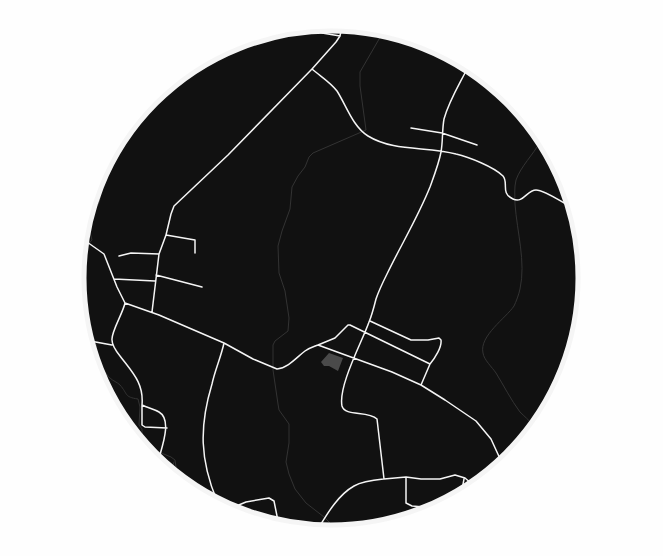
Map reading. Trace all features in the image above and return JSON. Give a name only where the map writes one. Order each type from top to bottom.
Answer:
[{"type":"street","points":[[152,312],[159,254],[174,206],[228,155],[312,69],[336,42],[341,32]]},
{"type":"street","points":[[322,33],[340,36]]},
{"type":"street","points":[[312,69],[336,90],[362,131],[377,140],[402,147],[458,154],[495,170],[505,179],[505,191],[514,200],[521,200],[532,191],[541,190],[567,204]]},
{"type":"street","points":[[384,479],[377,419],[373,415],[367,413],[351,413],[345,410],[342,406],[342,396],[354,358],[370,321],[377,297],[387,274],[414,224],[430,186],[441,151],[442,133],[447,111],[465,71]]},
{"type":"street","points":[[411,128],[442,133],[477,145]]},
{"type":"street","points":[[166,235],[195,240],[195,252]]},
{"type":"street","points":[[87,242],[104,254],[125,303],[112,336],[112,345],[141,387],[143,397],[142,424],[145,427],[167,428]]},
{"type":"street","points":[[119,256],[131,253],[159,254]]},
{"type":"street","points":[[156,275],[202,287]]},
{"type":"street","points":[[114,280],[155,281]]},
{"type":"street","points":[[125,303],[152,312],[224,343],[274,368],[280,369],[306,350],[336,337],[348,325],[353,326],[382,342],[430,364]]},
{"type":"street","points":[[370,321],[411,340],[428,340],[439,338],[441,340],[442,344],[434,360],[430,364],[421,386]]},
{"type":"street","points":[[93,341],[112,345]]},
{"type":"street","points":[[215,496],[210,485],[204,458],[203,435],[211,386],[224,343]]},
{"type":"street","points":[[318,345],[392,372],[421,386],[476,421],[491,439],[500,459]]},
{"type":"street","points":[[142,405],[160,412],[164,416],[167,428],[159,455]]},
{"type":"street","points":[[321,524],[326,515],[345,493],[353,487],[369,481],[406,476],[421,479],[440,479],[455,475],[464,478],[470,482]]},
{"type":"street","points":[[406,476],[406,503],[412,506],[424,507]]},
{"type":"street","points":[[462,487],[464,478]]},
{"type":"street","points":[[237,506],[246,502],[269,498],[274,501],[278,519]]},
{"type":"building","points":[[329,353],[343,358],[338,371],[329,366],[324,366],[321,362]]},
{"type":"waterway","points":[[332,525],[306,503],[295,489],[286,462],[289,443],[289,424],[279,410],[273,370],[273,345],[275,341],[288,331],[289,318],[285,291],[279,273],[278,246],[290,209],[292,187],[305,167],[309,157],[313,153],[366,130],[360,86],[360,72],[381,36]]},
{"type":"waterway","points":[[531,423],[520,412],[496,373],[486,361],[483,353],[483,347],[489,334],[514,306],[520,291],[522,279],[522,258],[516,215],[515,183],[521,170],[539,144]]},
{"type":"waterway","points":[[94,210],[99,203],[100,193]]},
{"type":"waterway","points":[[87,245],[92,240],[89,229]]},
{"type":"waterway","points":[[94,344],[96,344],[97,354]]},
{"type":"waterway","points":[[97,354],[108,376],[120,385],[128,396],[138,399],[140,407],[139,425],[142,429],[142,436]]},
{"type":"waterway","points":[[155,450],[175,460],[176,470]]},
{"type":"waterway","points":[[172,467],[174,462]]}]
